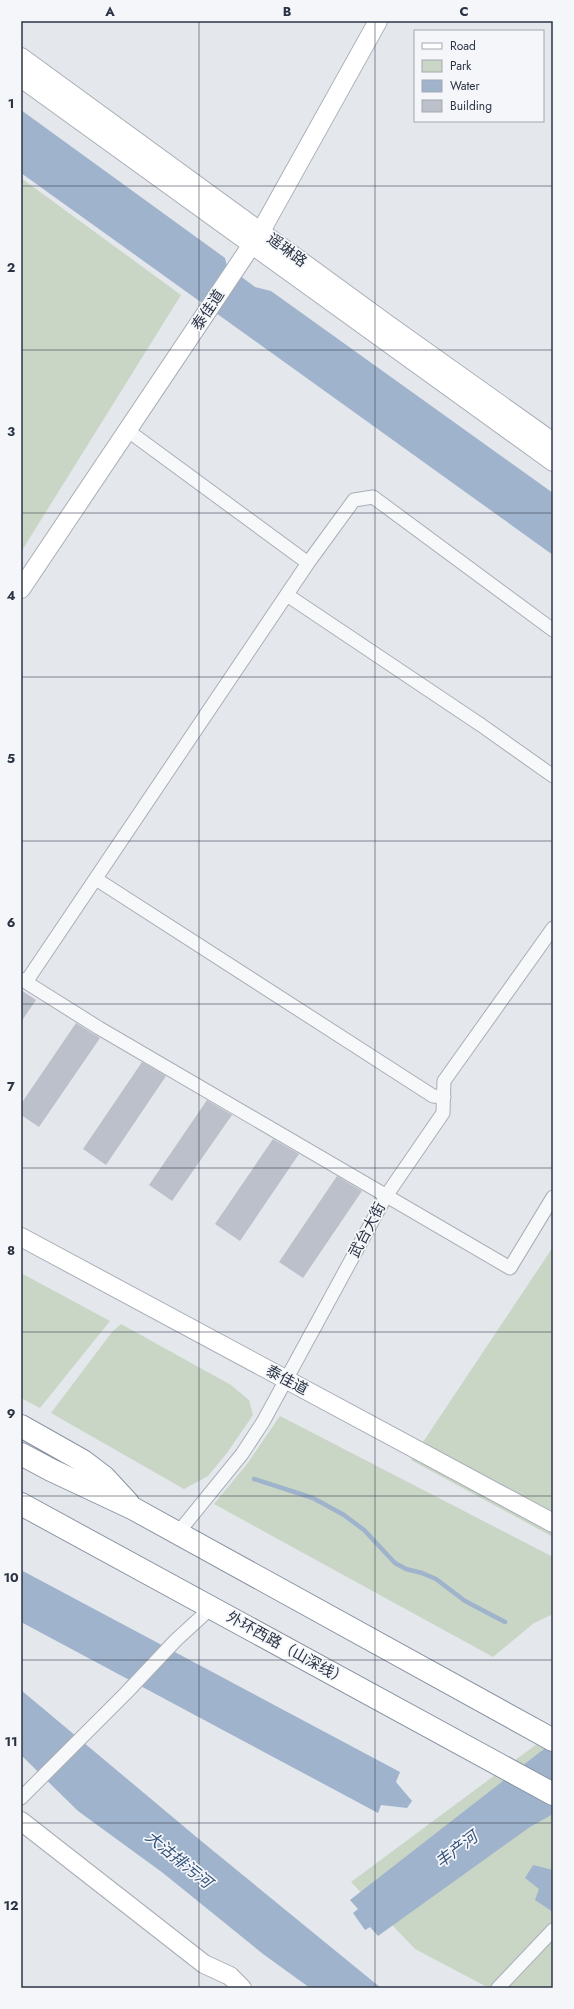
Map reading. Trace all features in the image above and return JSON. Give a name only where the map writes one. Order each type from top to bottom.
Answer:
[{"type":"highway","points":[[21,1426],[83,1461],[104,1476],[134,1509]]},
{"type":"highway","points":[[21,1454],[58,1474],[134,1509],[544,1735]]},
{"type":"highway","name":"外环西路（山深线）","points":[[21,1504],[553,1794]]},
{"type":"street","name":"泰佳道","points":[[21,589],[253,244],[378,21]]},
{"type":"street","name":"遥琳路","points":[[21,57],[253,244],[384,322],[553,442]]},
{"type":"street","name":"遥琳路","points":[[21,78],[553,462]]},
{"type":"street","points":[[127,430],[308,563]]},
{"type":"street","points":[[553,630],[373,497],[354,500],[308,563],[96,878],[24,981],[99,1028],[510,1268],[553,1197]]},
{"type":"street","points":[[287,594],[475,720],[553,776]]},
{"type":"street","points":[[96,878],[420,1088],[433,1096],[444,1097]]},
{"type":"street","name":"武台大街","points":[[177,1534],[242,1454],[263,1422],[386,1196],[443,1112],[444,1081],[553,928]]},
{"type":"street","name":"泰佳道","points":[[21,1237],[553,1524]]},
{"type":"street","points":[[21,1798],[126,1693],[176,1640],[212,1607]]},
{"type":"street","points":[[21,1821],[204,1964],[230,1976],[242,1988]]},
{"type":"street","points":[[498,1988],[553,1930]]},
{"type":"green space","points":[[21,178],[181,295],[21,552]]},
{"type":"green space","points":[[553,1247],[553,1537],[411,1460]]},
{"type":"green space","points":[[21,1273],[110,1321],[40,1408],[21,1398]]},
{"type":"green space","points":[[121,1324],[231,1385],[249,1400],[253,1415],[227,1453],[208,1476],[184,1489],[51,1413],[112,1332]]},
{"type":"green space","points":[[280,1416],[553,1557],[553,1614],[534,1623],[493,1657],[214,1504],[247,1464]]},
{"type":"green space","points":[[553,1732],[553,1988],[489,1988],[415,1949],[351,1882]]},
{"type":"water","points":[[21,110],[225,258],[227,266],[255,287],[271,291],[553,493],[553,555],[21,173]]},
{"type":"water","points":[[21,1570],[400,1772],[396,1782],[412,1801],[407,1808],[381,1805],[378,1813],[21,1622]]},
{"type":"water","name":"大沽排污河","points":[[21,1690],[200,1840],[381,1988],[310,1988],[263,1954],[163,1873],[78,1811],[21,1755]]},
{"type":"water","name":"丰产河","points":[[553,1742],[553,1814],[530,1827],[378,1936],[370,1927],[365,1930],[353,1913],[358,1909],[350,1900]]},
{"type":"water","points":[[533,1865],[553,1870],[553,1912],[535,1900],[539,1889],[525,1878]]},
{"type":"building","points":[[21,990],[36,1000],[21,1022]]},
{"type":"building","points":[[76,1023],[100,1038],[39,1127],[21,1115],[21,1104]]},
{"type":"building","points":[[142,1062],[166,1076],[106,1165],[83,1149]]},
{"type":"building","points":[[207,1100],[232,1115],[172,1201],[149,1185]]},
{"type":"building","points":[[273,1139],[299,1154],[240,1241],[215,1224]]},
{"type":"building","points":[[337,1176],[362,1191],[303,1278],[279,1262]]},
{"type":"waterway","points":[[254,1479],[313,1498],[344,1515],[364,1530],[395,1563],[406,1569],[422,1573],[436,1579],[465,1601],[505,1622]]}]
